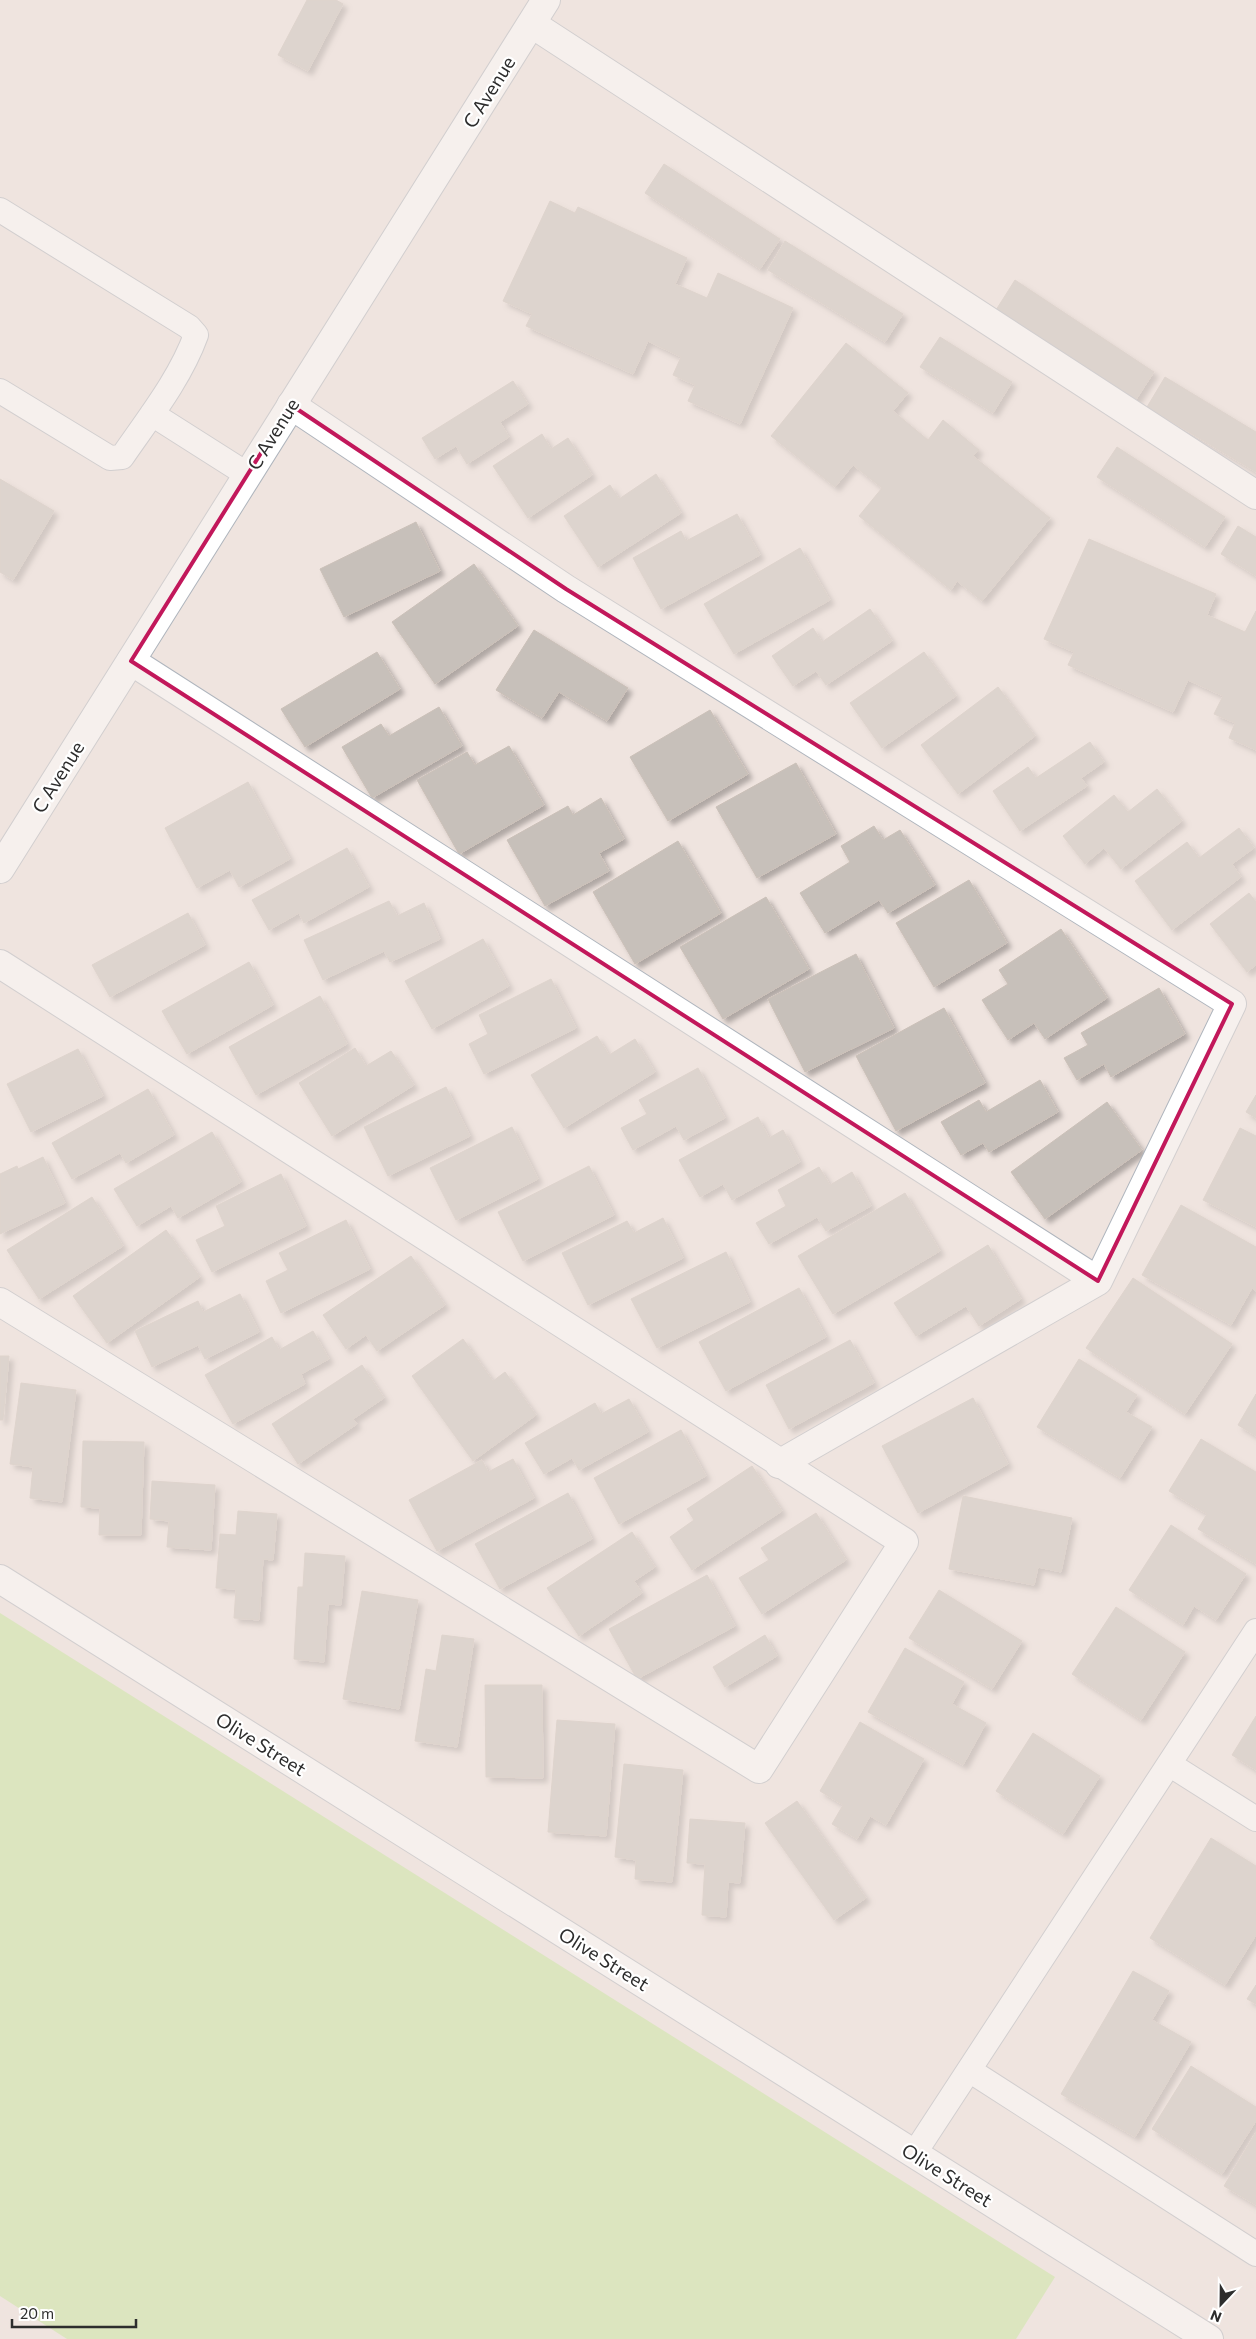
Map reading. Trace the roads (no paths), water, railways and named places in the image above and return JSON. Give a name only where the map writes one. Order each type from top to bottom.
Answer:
[{"type":"street","name":"C Avenue","points":[[0,869],[546,0]]},
{"type":"street","points":[[532,24],[1256,495]]},
{"type":"street","points":[[292,405],[566,589],[1232,1004],[1098,1281],[779,1464]]},
{"type":"street","points":[[131,660],[1098,1281]]},
{"type":"street","points":[[0,964],[779,1464],[904,1542],[760,1769],[0,1302]]},
{"type":"street","name":"Olive Street","points":[[0,1579],[1209,2339]]},
{"type":"lane","points":[[0,210],[189,326],[196,335],[190,349],[152,414],[122,457],[110,458],[0,391]]},
{"type":"lane","points":[[152,414],[248,475]]},
{"type":"lane","points":[[914,2154],[1256,1631]]},
{"type":"lane","points":[[1169,1764],[1256,1819]]},
{"type":"lane","points":[[968,2070],[1256,2254]]}]
